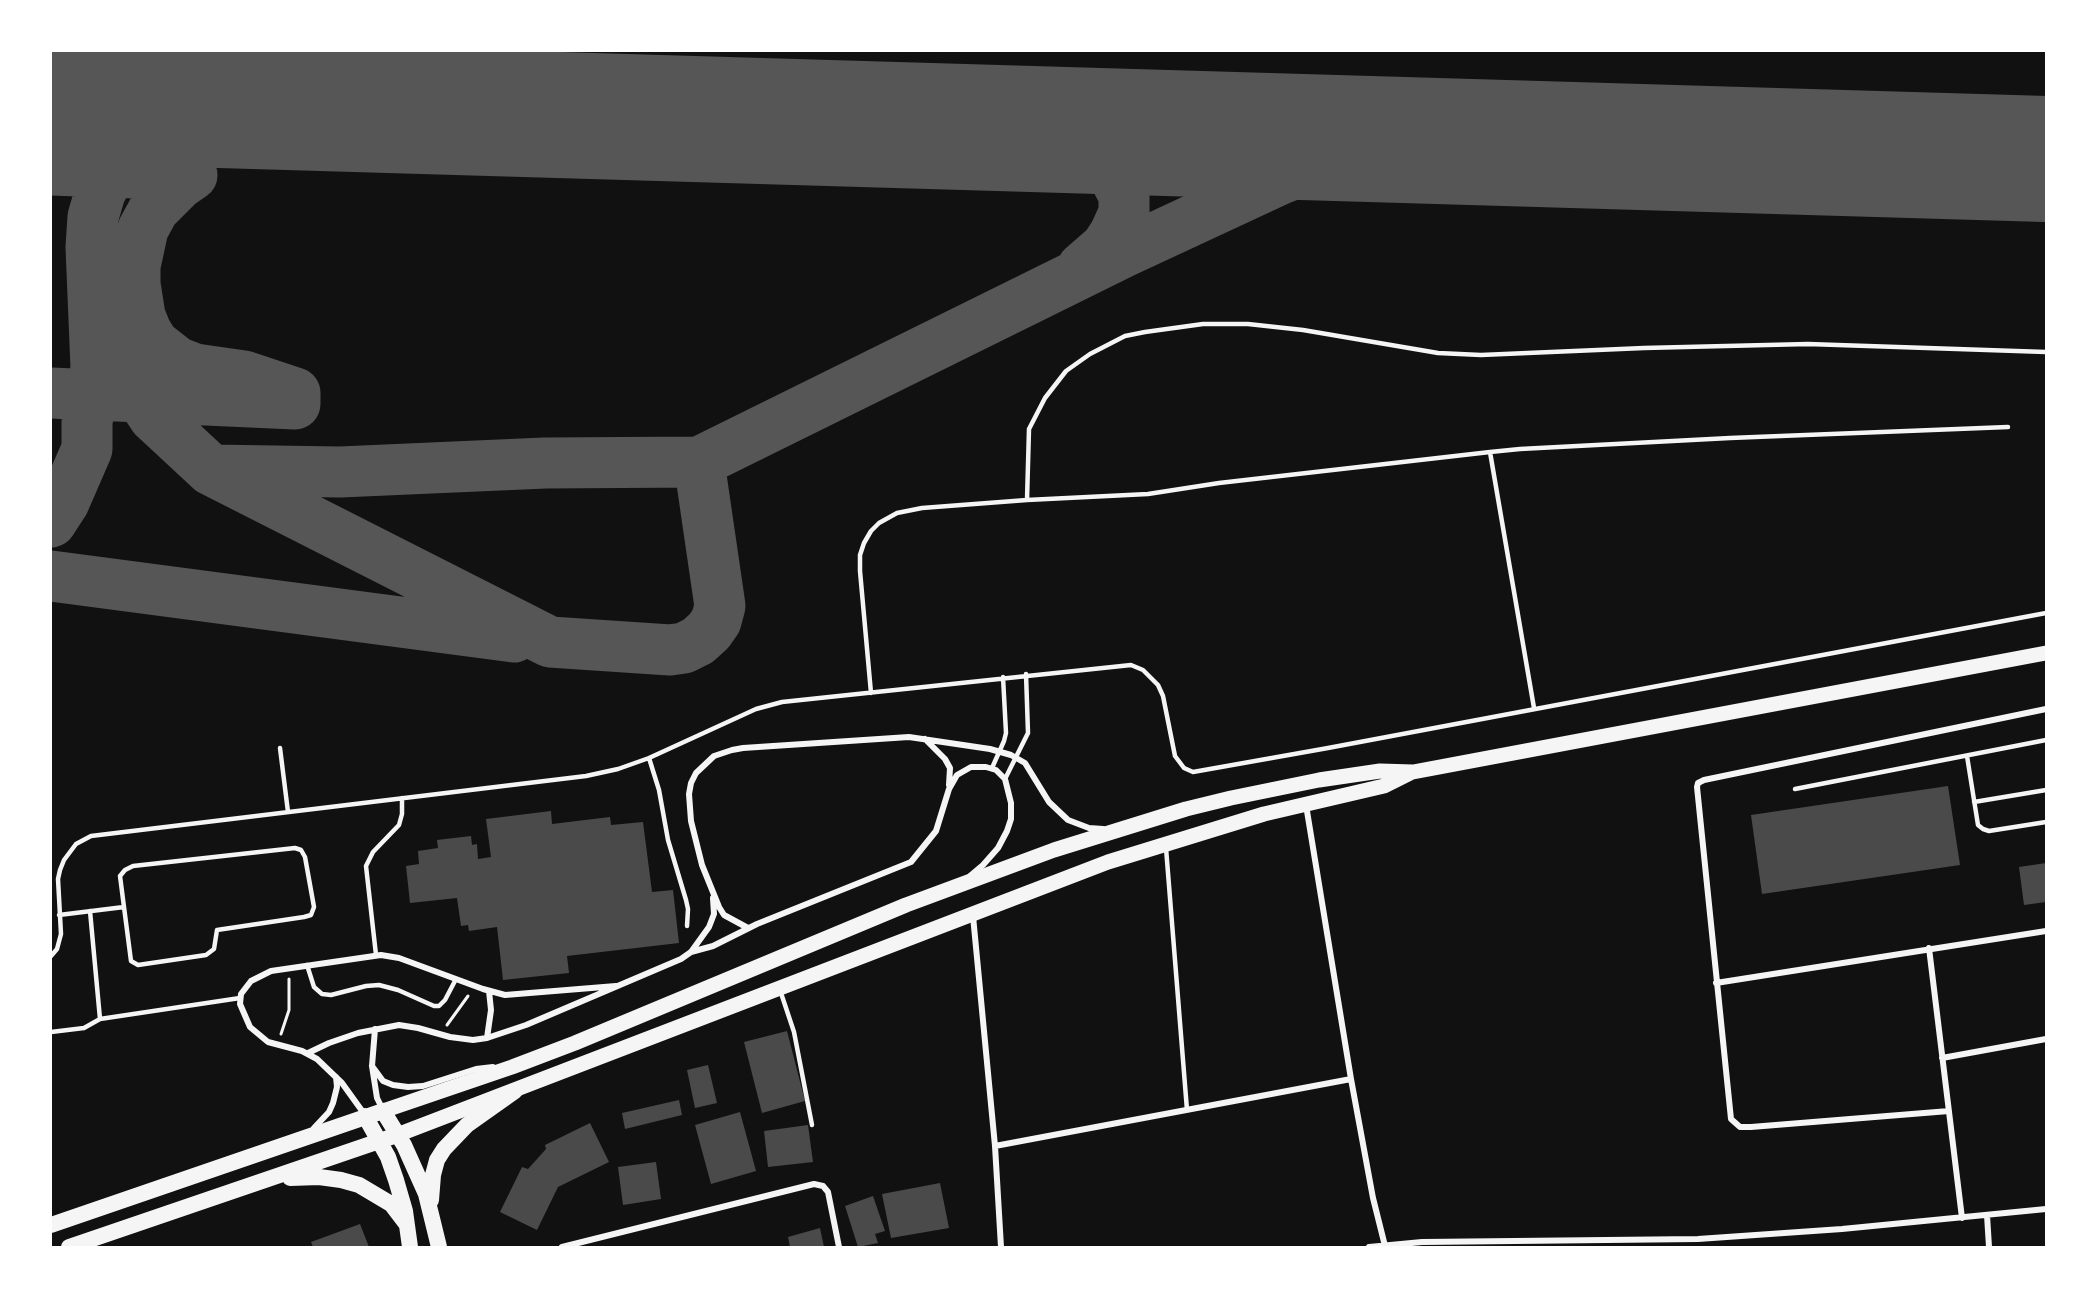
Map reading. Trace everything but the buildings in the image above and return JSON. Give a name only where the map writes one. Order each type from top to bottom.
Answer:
[{"type":"highway","points":[[431,1210],[432,1175],[444,1149],[467,1125],[515,1091]]},
{"type":"highway","points":[[51,1225],[384,1111],[412,1161],[431,1210],[439,1247]]},
{"type":"highway","points":[[365,1116],[380,1141],[396,1180],[410,1247]]},
{"type":"highway","points":[[69,1247],[398,1135]]},
{"type":"highway","points":[[274,1178],[319,1177],[358,1185],[391,1203],[407,1226]]},
{"type":"main road","points":[[384,1111],[512,1067],[943,892],[1054,850],[1129,826],[1231,798],[1319,780],[1380,771],[1413,772],[2046,652]]},
{"type":"main road","points":[[398,1135],[1089,868],[1165,843],[1306,804],[1384,786],[1413,772]]},
{"type":"street","points":[[1948,1111],[1751,1127],[1740,1127],[1734,1123],[1728,1109],[1697,795],[1698,783],[2046,709]]},
{"type":"street","points":[[748,928],[724,915],[713,895],[694,836],[689,795],[696,773],[714,756],[743,748],[909,737],[1000,752],[1028,766],[1049,802],[1068,820],[1089,828],[1129,826]]},
{"type":"street","points":[[923,738],[945,759],[950,768],[949,789]]},
{"type":"street","points":[[691,952],[713,946],[757,924],[911,862],[936,831],[949,789],[957,775],[976,766],[993,768],[1005,779],[1009,791],[1011,811],[1009,826],[1003,839],[976,872],[943,892]]},
{"type":"street","points":[[1306,804],[1351,1079],[1373,1198],[1385,1246]]},
{"type":"street","points":[[308,1053],[329,1043],[375,1029],[399,1025],[462,1039],[487,1038],[563,1011],[616,986],[676,962],[691,952],[712,921],[713,895]]},
{"type":"street","points":[[973,912],[995,1146],[1001,1247]]},
{"type":"street","points":[[1716,983],[2046,931]]},
{"type":"street","points":[[1929,948],[1962,1218]]},
{"type":"street","points":[[365,1116],[336,1076],[317,1059],[308,1053],[262,1038],[250,1027],[241,1010],[240,998],[244,989],[256,977],[271,971],[376,955],[399,958],[489,991],[514,995],[616,986]]},
{"type":"street","points":[[487,1038],[491,1010],[489,991]]},
{"type":"street","points":[[375,1029],[372,1066],[376,1098],[384,1111]]},
{"type":"street","points":[[1942,1058],[2046,1039]]},
{"type":"street","points":[[372,1066],[383,1081],[408,1087],[423,1086],[476,1069],[512,1067]]},
{"type":"street","points":[[300,1139],[315,1128],[329,1112],[336,1096],[336,1076]]},
{"type":"street","points":[[995,1146],[1351,1079]]},
{"type":"street","points":[[562,1247],[814,1184],[823,1186],[828,1192],[838,1247]]},
{"type":"street","points":[[1370,1247],[1422,1242],[1698,1239],[2046,1209]]},
{"type":"street","points":[[1987,1215],[1989,1247]]},
{"type":"lane","points":[[1027,500],[1029,429],[1045,398],[1066,371],[1090,354],[1125,336],[1145,332],[1203,324],[1248,324],[1303,330],[1438,353],[1481,355],[1808,344],[2046,352]]},
{"type":"lane","points":[[871,693],[860,555],[871,531],[887,517],[907,510],[1027,500],[1148,494],[1219,483],[1520,449],[1730,438],[2008,428]]},
{"type":"lane","points":[[1490,452],[1534,708]]},
{"type":"lane","points":[[51,956],[60,941],[60,870],[69,852],[82,840],[101,834],[586,776],[618,769],[650,758],[756,709],[774,704],[1026,674],[1120,665],[1137,666],[1158,685],[1175,756],[1184,768],[1193,772],[2046,613]]},
{"type":"lane","points":[[1005,779],[1028,734],[1026,674]]},
{"type":"lane","points":[[993,768],[1006,733],[1003,677]]},
{"type":"lane","points":[[1795,789],[2046,740]]},
{"type":"lane","points":[[280,748],[288,812]]},
{"type":"lane","points":[[1966,756],[1978,825],[1989,831],[2046,822]]},
{"type":"lane","points":[[650,758],[659,790],[666,832],[686,900],[687,926]]},
{"type":"lane","points":[[1974,802],[2046,790]]},
{"type":"lane","points":[[376,955],[366,866],[373,852],[399,825],[402,798]]},
{"type":"lane","points":[[1165,843],[1187,1110]]},
{"type":"lane","points":[[295,848],[301,850],[305,856],[314,907],[311,915],[304,917],[217,930],[214,949],[206,955],[138,965],[131,961],[124,907],[120,876],[133,866],[295,848]]},
{"type":"lane","points":[[59,915],[124,907]]},
{"type":"lane","points":[[90,911],[100,1019]]},
{"type":"lane","points":[[307,965],[314,987],[322,994],[331,995],[379,985],[398,990],[432,1006],[439,1006],[444,1002],[456,979]]},
{"type":"lane","points":[[779,988],[794,1032],[812,1125]]},
{"type":"lane","points":[[51,1032],[84,1028],[100,1019],[240,998]]},
{"type":"path","points":[[278,1045],[290,1000],[288,968]]},
{"type":"path","points":[[442,1035],[472,985]]},
{"type":"taxiway","points":[[51,522],[64,502],[87,449],[87,422],[96,368],[91,247],[93,217],[100,193],[113,168],[125,152],[141,136],[159,125],[198,112],[226,107],[259,106]]},
{"type":"taxiway","points":[[1046,129],[1066,131],[1097,151],[1106,161],[1124,195],[1124,213],[1115,233],[1106,247],[1082,268]]},
{"type":"taxiway","points":[[211,470],[340,472],[545,463],[699,462],[1124,252],[1281,179],[1318,165],[1384,148],[1533,144]]},
{"type":"taxiway","points":[[51,170],[192,175],[179,184],[154,209],[143,229],[135,266],[135,284],[140,316],[146,331],[154,344],[177,362],[195,369],[244,376],[295,393],[295,404],[51,393]]},
{"type":"taxiway","points":[[94,322],[102,352],[110,365],[154,417],[211,470],[550,642],[670,650],[684,648],[698,641],[709,631],[716,621],[720,606],[699,462]]},
{"type":"taxiway","points":[[51,576],[514,637]]},
{"type":"runway","points":[[51,100],[2046,159]]}]
